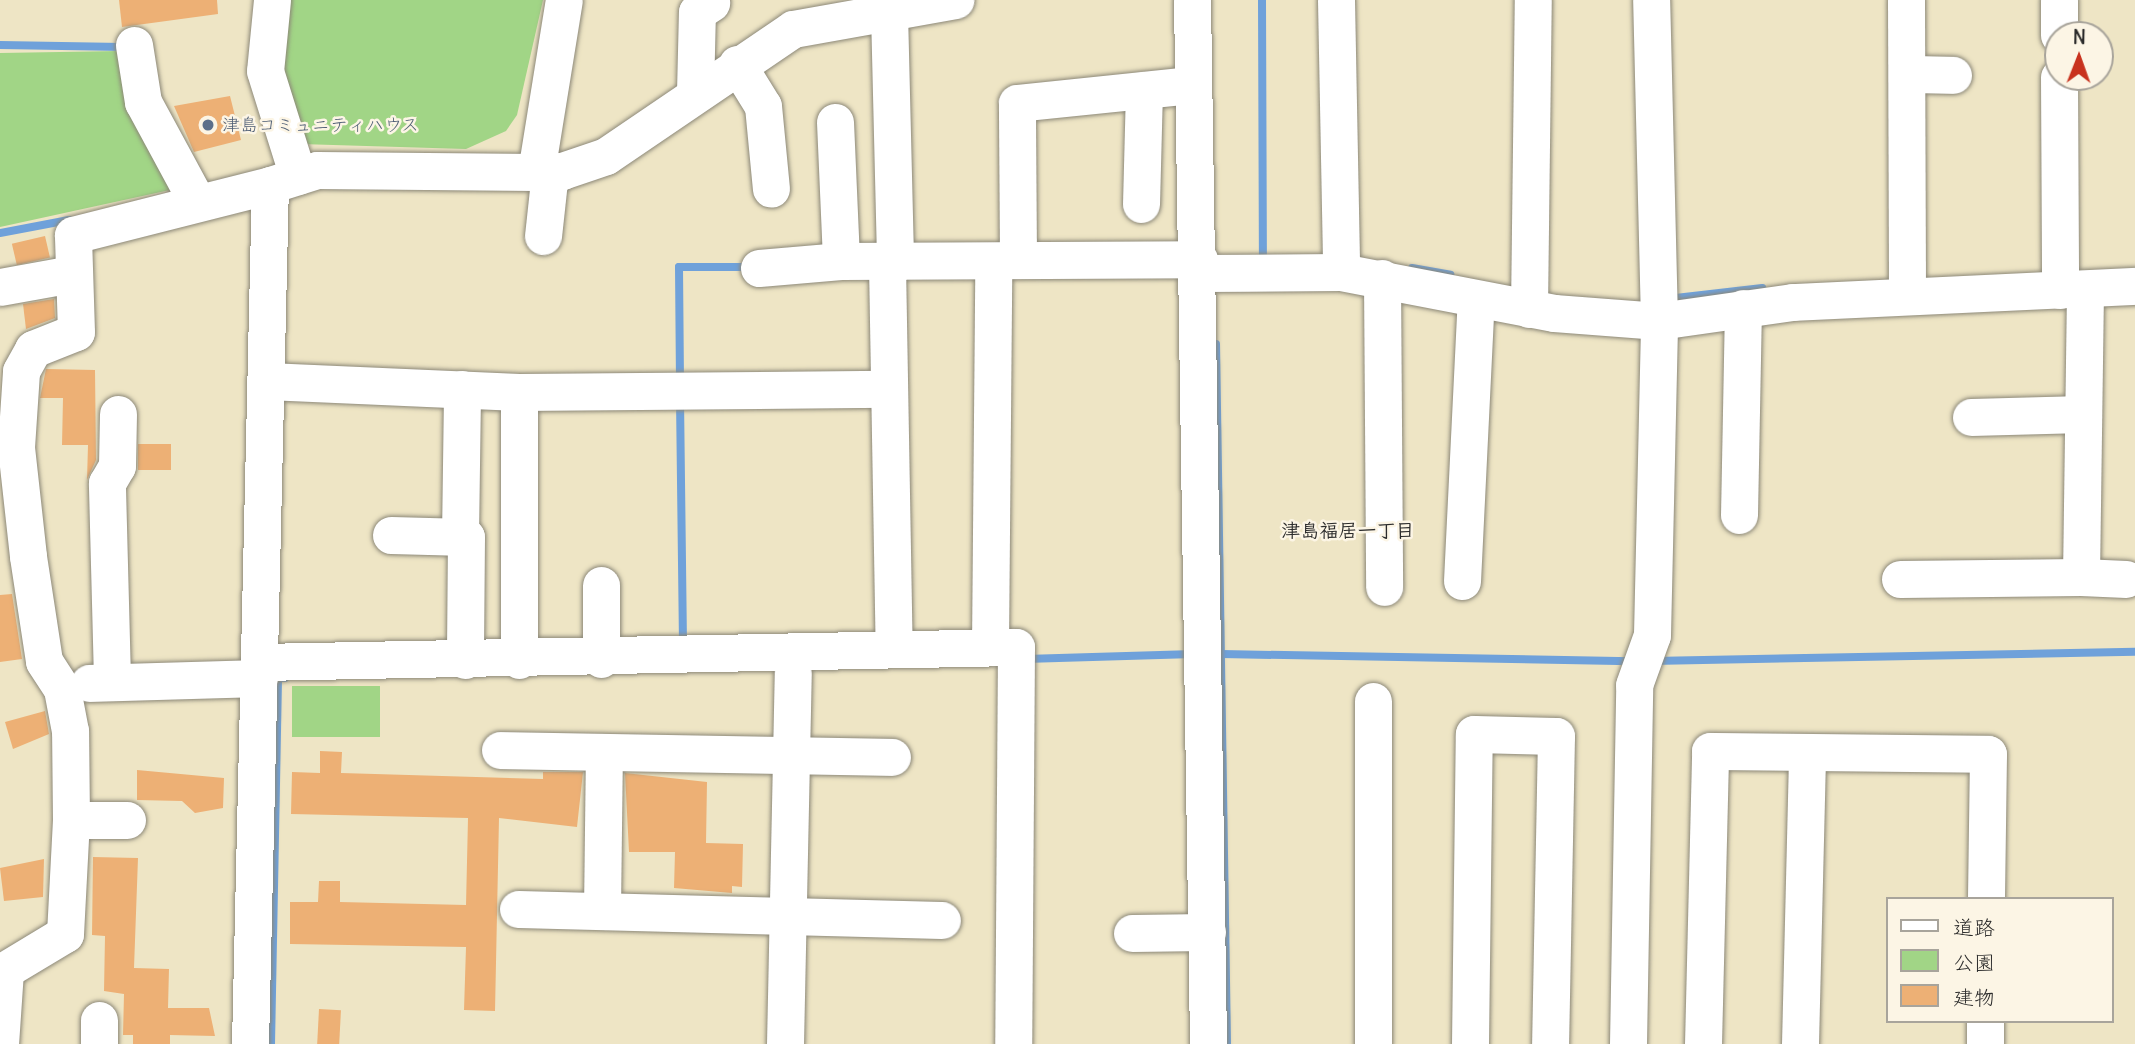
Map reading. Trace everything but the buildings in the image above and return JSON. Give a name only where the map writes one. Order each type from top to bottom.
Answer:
[{"type":"street","points":[[250,1044],[267,381],[284,180],[265,71],[272,0]]},
{"type":"street","points":[[544,236],[543,172],[564,0]]},
{"type":"street","points":[[0,1044],[1,988],[5,970],[65,934],[71,820],[62,689],[44,662],[16,447],[25,361],[33,349],[76,332],[72,274],[73,235],[196,200],[317,170],[543,172],[606,156],[695,92],[793,29],[885,8],[955,0]]},
{"type":"street","points":[[1192,0],[1192,85],[1206,269],[1208,1044]]},
{"type":"street","points":[[1336,0],[1341,263]]},
{"type":"street","points":[[1530,299],[1533,0]]},
{"type":"street","points":[[1628,1044],[1634,685],[1644,659],[1659,306],[1651,0]]},
{"type":"street","points":[[1906,0],[1907,285]]},
{"type":"street","points":[[2059,0],[2059,21]]},
{"type":"street","points":[[695,92],[697,12],[711,3]]},
{"type":"street","points":[[885,8],[888,389],[894,649]]},
{"type":"street","points":[[134,45],[143,102],[196,200]]},
{"type":"street","points":[[737,64],[763,106],[771,189]]},
{"type":"street","points":[[1907,74],[1953,75]]},
{"type":"street","points":[[1013,1044],[1005,264],[1017,103],[1192,85]]},
{"type":"street","points":[[1141,204],[1144,90]]},
{"type":"street","points":[[2059,91],[2066,282],[2083,414],[2081,577]]},
{"type":"street","points":[[835,121],[841,261]]},
{"type":"street","points":[[759,268],[841,261],[889,268],[1005,264],[1206,269],[1341,263],[1382,278],[1476,299],[1743,309],[1907,285],[2066,282],[2135,286]]},
{"type":"street","points":[[0,287],[72,274]]},
{"type":"street","points":[[1382,278],[1384,587]]},
{"type":"street","points":[[1462,581],[1476,299]]},
{"type":"street","points":[[1739,515],[1743,309]]},
{"type":"street","points":[[267,381],[519,392],[888,389]]},
{"type":"street","points":[[460,537],[462,390]]},
{"type":"street","points":[[519,392],[519,660]]},
{"type":"street","points":[[113,678],[107,483],[117,466],[118,414]]},
{"type":"street","points":[[1971,417],[2083,414]]},
{"type":"street","points":[[391,535],[466,537],[465,660]]},
{"type":"street","points":[[1900,579],[2126,579]]},
{"type":"street","points":[[601,585],[601,659]]},
{"type":"street","points":[[62,689],[113,678],[465,660],[601,659],[894,649],[1007,655]]},
{"type":"street","points":[[785,1044],[793,673]]},
{"type":"street","points":[[1373,701],[1373,1044]]},
{"type":"street","points":[[1470,1044],[1474,734],[1556,736],[1550,1044]]},
{"type":"street","points":[[500,750],[892,757]]},
{"type":"street","points":[[1703,1044],[1710,751],[1988,754],[1986,897]]},
{"type":"street","points":[[602,911],[604,752]]},
{"type":"street","points":[[1800,1044],[1807,752]]},
{"type":"street","points":[[71,820],[127,820]]},
{"type":"street","points":[[518,909],[942,920]]},
{"type":"street","points":[[1132,933],[1207,932]]},
{"type":"street","points":[[1985,1023],[1985,1044]]},
{"type":"green space","points":[[288,0],[543,0],[517,115],[506,131],[466,149],[300,144],[283,68]]},
{"type":"green space","points":[[119,51],[170,190],[0,227],[0,53]]},
{"type":"green space","points":[[292,686],[380,686],[380,737],[292,737]]},
{"type":"waterway","points":[[1262,0],[1263,256]]},
{"type":"waterway","points":[[0,45],[123,47]]},
{"type":"waterway","points":[[0,233],[69,220]]},
{"type":"waterway","points":[[680,382],[679,267],[751,267]]},
{"type":"waterway","points":[[1412,268],[1450,275]]},
{"type":"waterway","points":[[1667,299],[1762,288]]},
{"type":"waterway","points":[[1216,344],[1227,1044]]},
{"type":"waterway","points":[[680,399],[683,645]]},
{"type":"waterway","points":[[1652,661],[2135,652]]},
{"type":"waterway","points":[[1025,659],[1194,654]]},
{"type":"waterway","points":[[1221,654],[1632,661]]},
{"type":"waterway","points":[[271,1044],[278,678],[285,678]]},
{"type":"place","name":"津島コミュニティハウス","points":[[208,125]]},
{"type":"district","name":"津島福居一丁目","points":[[1348,531]]}]
